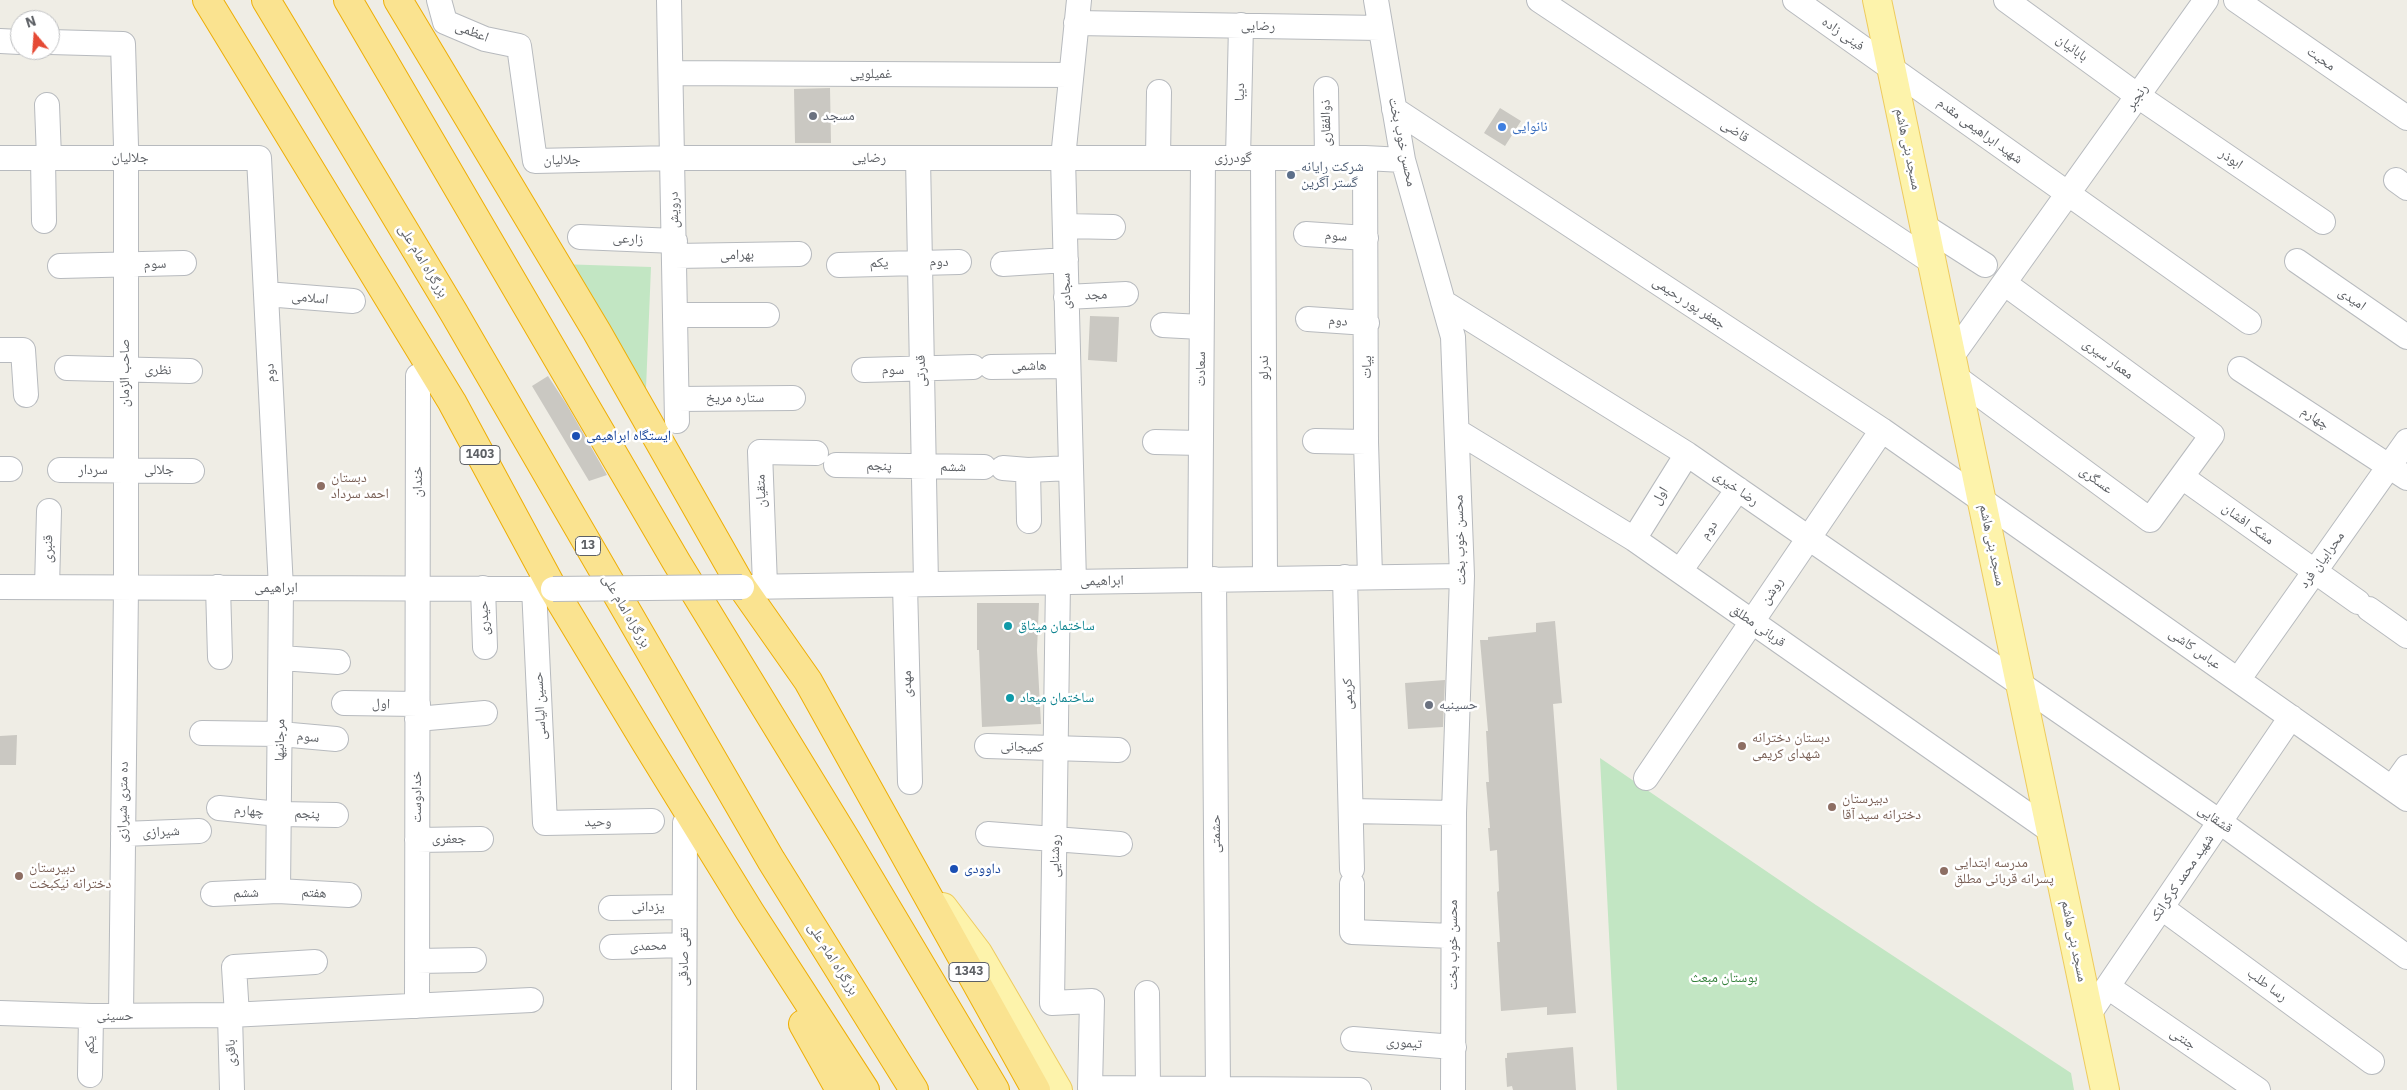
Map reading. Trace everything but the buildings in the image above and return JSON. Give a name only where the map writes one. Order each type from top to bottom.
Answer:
[{"type":"highway","name":"1403","points":[[207,0],[452,402],[544,588],[750,912]]},
{"type":"highway","name":"بزرگراه امام علی","points":[[266,0],[454,313],[771,860],[914,1090]]},
{"type":"highway","points":[[348,0],[677,563],[847,841],[995,1090]]},
{"type":"highway","points":[[398,0],[572,290],[754,586],[902,854]]},
{"type":"highway","name":"1343","points":[[902,854],[1036,1090]]},
{"type":"highway","points":[[750,912],[796,1012],[840,1090]]},
{"type":"highway","points":[[750,912],[865,1090]]},
{"type":"main road","name":"مسجد بنی هاشم","points":[[1877,0],[2089,1014],[2108,1088]]},
{"type":"main road","points":[[902,854],[978,953],[1058,1090]]},
{"type":"street","name":"درویش","points":[[669,0],[674,158],[677,410]]},
{"type":"street","name":"سجادی","points":[[1066,582],[1071,468],[1063,158],[1079,0]]},
{"type":"street","name":"محسن خوب بخت","points":[[1376,0],[1402,160],[1453,337],[1462,576],[1454,812],[1452,936],[1453,1090]]},
{"type":"street","name":"قاضی","points":[[1539,0],[1932,262]]},
{"type":"street","name":"فینی زاده","points":[[1794,0],[1891,67]]},
{"type":"street","name":"بابائیان","points":[[2006,0],[2138,96]]},
{"type":"street","name":"رنجبر","points":[[1955,367],[2004,283],[2206,0]]},
{"type":"street","name":"محبت","points":[[2236,0],[2407,118]]},
{"type":"street","name":"اعظمی","points":[[439,1],[445,22],[485,39],[519,46]]},
{"type":"street","name":"رضایی","points":[[1076,23],[1380,28]]},
{"type":"street","name":"دیبا","points":[[1238,158],[1241,25]]},
{"type":"street","name":"صاحب الزمان","points":[[60,42],[123,44],[126,587]]},
{"type":"street","name":"جلالیان","points":[[519,46],[535,161],[674,158]]},
{"type":"street","name":"شهید ابراهیمی مقدم","points":[[1891,67],[2068,194]]},
{"type":"street","name":"غمیلویی","points":[[671,73],[1071,75]]},
{"type":"street","name":"ذوالفقاری","points":[[1326,89],[1327,158]]},
{"type":"street","points":[[1158,158],[1159,92]]},
{"type":"street","name":"ابوذر","points":[[2138,96],[2323,222]]},
{"type":"street","points":[[44,221],[47,105]]},
{"type":"street","name":"جعفر پور رحیمی","points":[[1394,109],[1882,430],[1982,500]]},
{"type":"street","name":"جلالیان","points":[[0,158],[259,158]]},
{"type":"street","name":"دوم","points":[[259,158],[282,588]]},
{"type":"street","name":"رضایی","points":[[674,158],[1063,158]]},
{"type":"street","name":"قدرتی","points":[[916,584],[922,466],[918,158]]},
{"type":"street","name":"گودرزی","points":[[1063,158],[1365,158],[1402,160]]},
{"type":"street","name":"سعادت","points":[[1203,158],[1201,443],[1207,579]]},
{"type":"street","name":"ندرلو","points":[[1263,158],[1265,578]]},
{"type":"street","name":"بیات","points":[[1365,158],[1366,442],[1370,576]]},
{"type":"street","points":[[2068,194],[2248,322]]},
{"type":"street","points":[[1064,226],[1112,227]]},
{"type":"street","points":[[1924,226],[1985,265]]},
{"type":"street","name":"سوم","points":[[1306,234],[1366,238]]},
{"type":"street","name":"زارعی","points":[[580,237],[675,248]]},
{"type":"street","name":"بهرامی","points":[[675,248],[799,254]]},
{"type":"street","points":[[1002,264],[1066,260]]},
{"type":"street","name":"امیدی","points":[[2297,260],[2407,337]]},
{"type":"street","name":"دوم","points":[[920,262],[960,262]]},
{"type":"street","name":"یکم","points":[[839,265],[920,262]]},
{"type":"street","name":"سوم","points":[[125,265],[184,263]]},
{"type":"street","points":[[60,266],[125,265]]},
{"type":"street","name":"معمار سیری","points":[[2004,283],[2212,435]]},
{"type":"street","name":"اسلامی","points":[[266,294],[353,301]]},
{"type":"street","name":"مجد","points":[[1066,297],[1126,294]]},
{"type":"street","name":"رضا خیری","points":[[1443,302],[1687,454],[2020,684]]},
{"type":"street","points":[[676,315],[767,315]]},
{"type":"street","name":"دوم","points":[[1308,319],[1367,323]]},
{"type":"street","points":[[1163,325],[1202,326]]},
{"type":"street","points":[[12,350],[26,395]]},
{"type":"street","name":"هاشمی","points":[[921,370],[1067,366]]},
{"type":"street","name":"عسگری","points":[[1955,367],[2150,520],[2212,435]]},
{"type":"street","name":"نظری","points":[[67,368],[190,371]]},
{"type":"street","name":"چهارم","points":[[2240,369],[2398,472]]},
{"type":"street","name":"سوم","points":[[864,370],[921,370]]},
{"type":"street","name":"خندان","points":[[418,376],[418,588]]},
{"type":"street","name":"ستاره مریخ","points":[[677,410],[792,398]]},
{"type":"street","name":"روشن","points":[[1646,778],[1882,430]]},
{"type":"street","name":"قربانی مطلق","points":[[1457,431],[1634,539],[2051,831]]},
{"type":"street","points":[[1315,440],[1366,442]]},
{"type":"street","name":"محرابیان فرد","points":[[2238,680],[2314,571],[2398,472],[2407,440]]},
{"type":"street","points":[[1155,442],[1201,443]]},
{"type":"street","name":"متقیان","points":[[754,586],[760,452],[826,459]]},
{"type":"street","name":"اول","points":[[1634,539],[1687,454]]},
{"type":"street","name":"پنجم","points":[[826,459],[922,466]]},
{"type":"street","name":"ششم","points":[[922,466],[1028,470]]},
{"type":"street","points":[[1029,521],[1028,470],[1071,468]]},
{"type":"street","name":"سردار","points":[[60,470],[125,470]]},
{"type":"street","name":"جلالی","points":[[125,470],[192,470]]},
{"type":"street","name":"مشک افشان","points":[[2182,477],[2407,636]]},
{"type":"street","name":"دوم","points":[[1680,571],[1738,489]]},
{"type":"street","name":"عباس کاشی","points":[[1982,500],[2400,793]]},
{"type":"street","name":"قنبری","points":[[47,587],[49,512]]},
{"type":"street","name":"ابراهیمی","points":[[0,587],[544,588],[1462,576]]},
{"type":"street","name":"کریمی","points":[[1345,577],[1352,932],[1452,936]]},
{"type":"street","name":"حشمتی","points":[[1207,579],[1218,1088]]},
{"type":"street","name":"روشنایی","points":[[1066,582],[1056,749],[1052,1003],[1092,1001],[1090,1088],[1133,1089]]},
{"type":"street","name":"مهدی","points":[[910,782],[916,584]]},
{"type":"street","name":"ده متری شیرازی","points":[[121,1016],[126,587]]},
{"type":"street","points":[[218,587],[220,656]]},
{"type":"street","name":"مرجانیها","points":[[278,891],[282,588]]},
{"type":"street","name":"خدادوست","points":[[417,1006],[418,588]]},
{"type":"street","name":"حیدری","points":[[483,588],[485,647]]},
{"type":"street","name":"حسین الیاسی","points":[[544,588],[545,823]]},
{"type":"street","points":[[280,658],[338,662]]},
{"type":"street","name":"قشقایی","points":[[2020,684],[2220,822],[2407,958]]},
{"type":"street","name":"اول","points":[[344,703],[417,712],[485,713]]},
{"type":"street","name":"شهید محمد کرکرانک","points":[[2089,1014],[2291,717]]},
{"type":"street","points":[[202,733],[280,734]]},
{"type":"street","name":"سوم","points":[[280,734],[336,739]]},
{"type":"street","name":"کمیجانی","points":[[987,746],[1118,750]]},
{"type":"street","points":[[2400,793],[2407,767]]},
{"type":"street","name":"چهارم","points":[[218,808],[279,814]]},
{"type":"street","points":[[1351,811],[1454,812]]},
{"type":"street","name":"پنجم","points":[[279,814],[336,815]]},
{"type":"street","name":"وحید","points":[[545,823],[652,821]]},
{"type":"street","name":"تقی صادقی","points":[[684,1090],[685,823]]},
{"type":"street","name":"شیرازی","points":[[123,834],[199,830]]},
{"type":"street","points":[[988,834],[1120,844]]},
{"type":"street","name":"جعفری","points":[[417,840],[480,839]]},
{"type":"street","name":"ششم","points":[[213,894],[278,891]]},
{"type":"street","name":"هفتم","points":[[278,891],[349,895]]},
{"type":"street","name":"یزدانی","points":[[611,908],[684,907]]},
{"type":"street","name":"رسا طلب","points":[[2162,908],[2372,1062]]},
{"type":"street","name":"محمدی","points":[[612,947],[684,945]]},
{"type":"street","points":[[417,961],[474,960]]},
{"type":"street","name":"باقری","points":[[232,1090],[234,967],[315,962]]},
{"type":"street","name":"جنتی","points":[[2108,987],[2258,1090]]},
{"type":"street","points":[[1147,993],[1133,1089],[1359,1090]]},
{"type":"street","points":[[233,1015],[531,1000]]},
{"type":"street","name":"حسینی","points":[[0,1013],[91,1016],[233,1015]]},
{"type":"street","name":"یکم","points":[[90,1075],[91,1016]]},
{"type":"street","name":"تیموری","points":[[1353,1039],[1454,1046]]},
{"type":"green space","points":[[559,264],[651,267],[645,413]]},
{"type":"green space","name":"بوستان مبعث","points":[[1600,758],[1816,905],[2071,1073],[2074,1090],[1617,1090]]},
{"type":"place","name":"مسجد","points":[[813,116]]},
{"type":"place","name":"نانوایی","points":[[1502,127]]},
{"type":"place","name":"شرکت رایانه گستر آگرین","points":[[1291,175]]},
{"type":"place","name":"ایستگاه ابراهیمی","points":[[576,436]]},
{"type":"place","name":"دبستان احمد سرداد","points":[[321,486]]},
{"type":"place","name":"ساختمان میثاق","points":[[1008,626]]},
{"type":"place","name":"ساختمان میعاد","points":[[1010,698]]},
{"type":"place","name":"حسینیه","points":[[1429,705]]},
{"type":"place","name":"دبستان دخترانه شهدای کریمی","points":[[1742,746]]},
{"type":"place","name":"دبیرستان دخترانه سید آقا","points":[[1832,807]]},
{"type":"place","name":"داوودی","points":[[954,869]]},
{"type":"place","name":"مدرسه ابتدایی پسرانه قربانی مطلق","points":[[1944,871]]},
{"type":"place","name":"دبیرستان دخترانه نیکبخت","points":[[19,876]]}]
